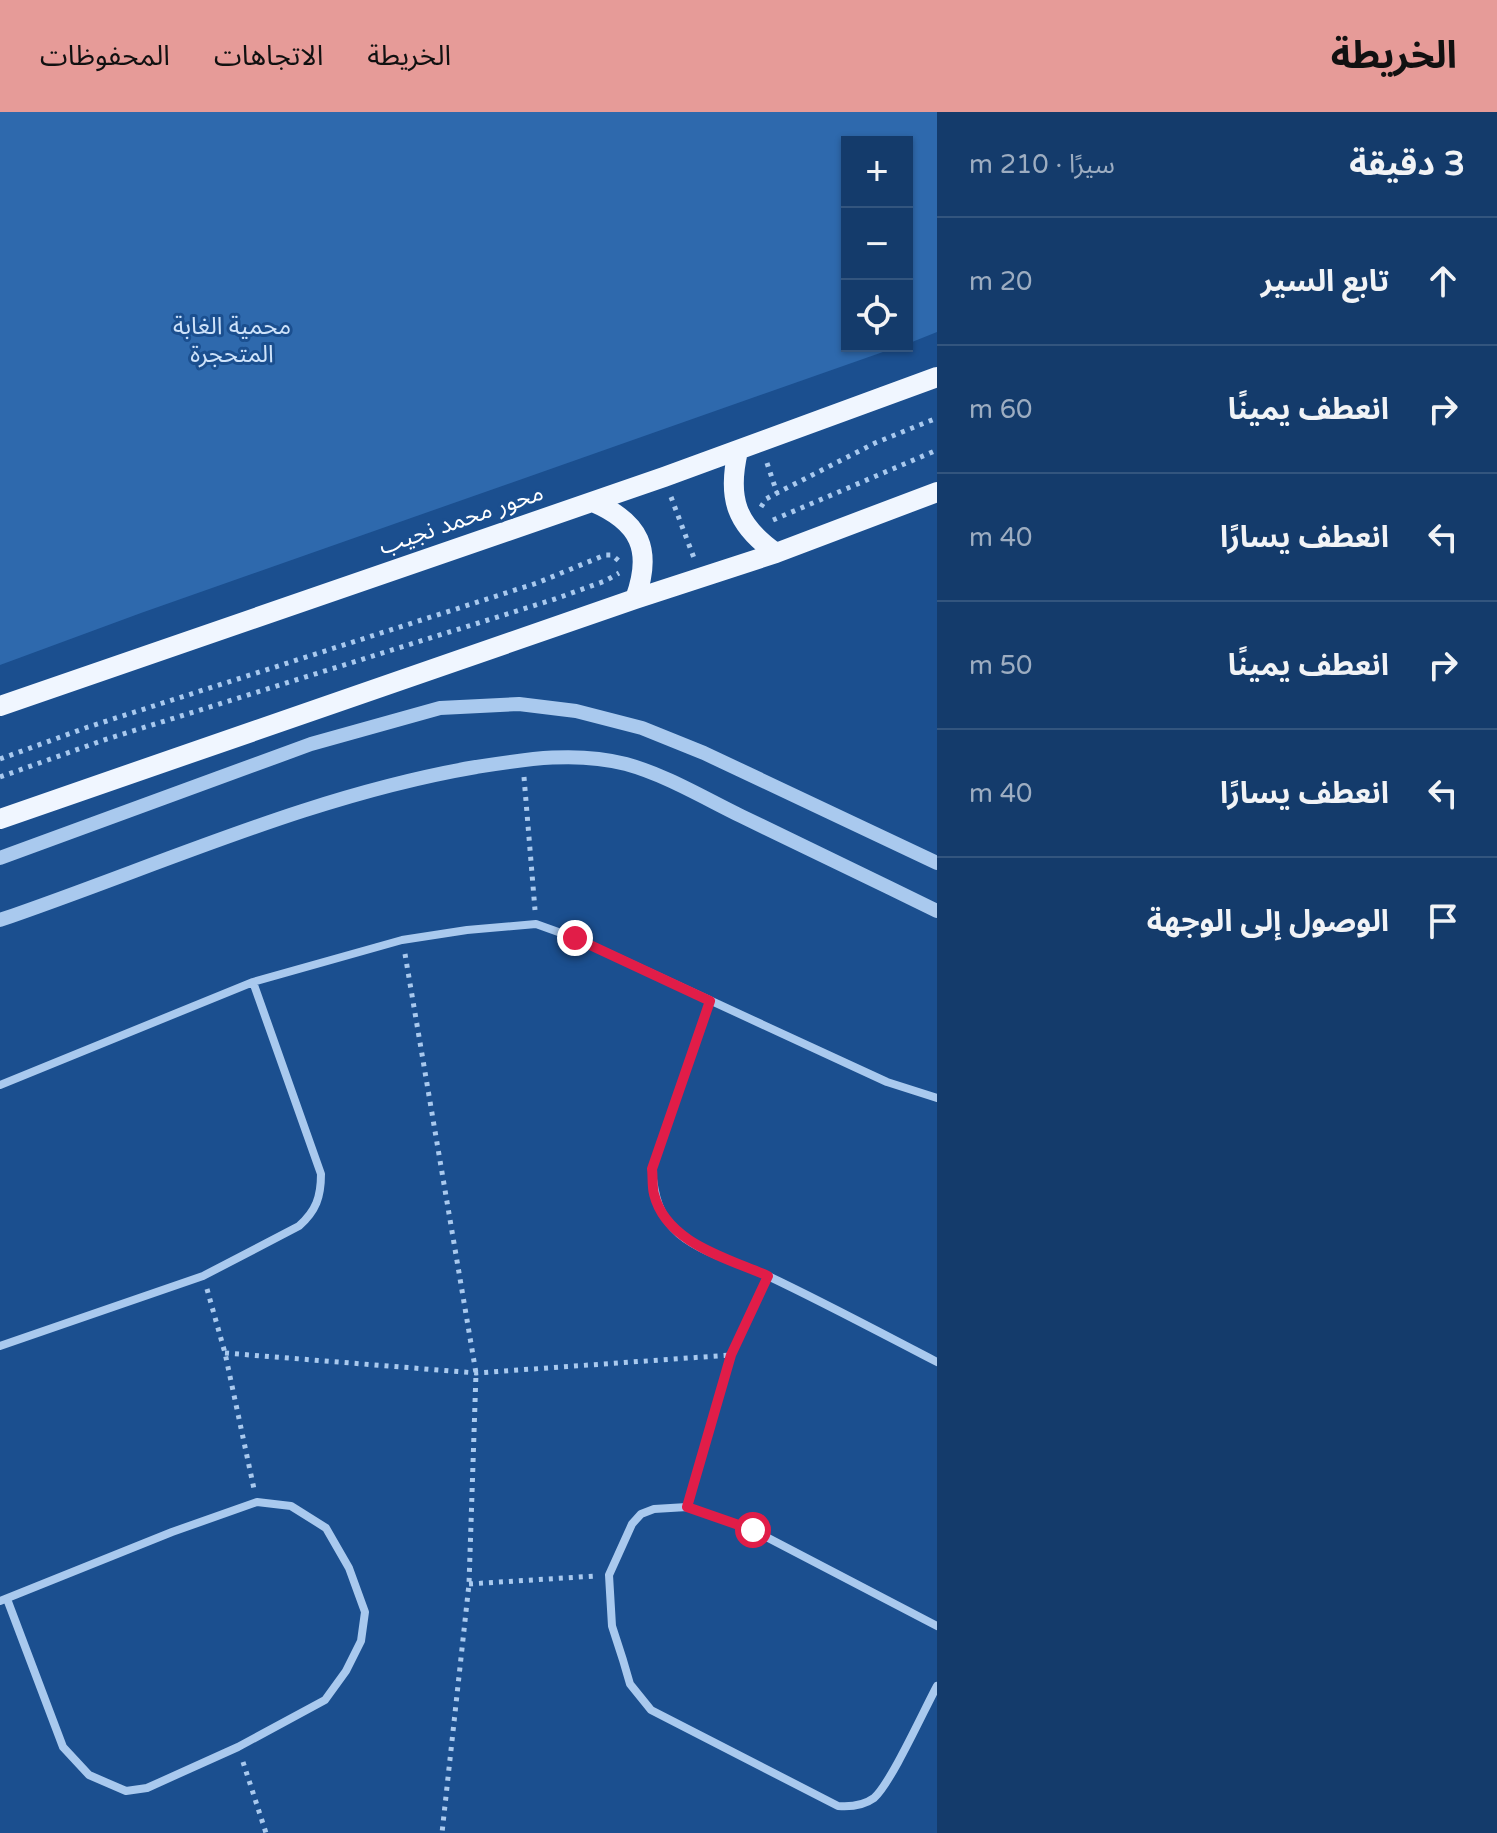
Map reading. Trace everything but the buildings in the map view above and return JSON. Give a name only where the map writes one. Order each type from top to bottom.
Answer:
[{"type":"main road","name":"محور محمد نجيب","points":[[0,706],[593,502],[937,377]]},
{"type":"main road","points":[[738,451],[732,474],[733,498],[742,520],[756,539],[776,553]]},
{"type":"main road","points":[[0,819],[776,553],[937,492]]},
{"type":"main road","points":[[593,502],[615,511],[633,529],[638,540],[643,552],[643,576],[635,599]]},
{"type":"street","points":[[0,858],[325,740],[440,708],[519,704],[576,711],[642,728],[704,753],[937,863]]},
{"type":"street","points":[[0,920],[336,798],[398,781],[570,755],[626,765],[684,788],[937,911]]},
{"type":"street","points":[[0,1085],[253,982],[402,940],[536,924],[575,938],[887,1082],[937,1098]]},
{"type":"street","points":[[0,1346],[203,1276],[299,1226],[310,1216],[321,1189],[321,1174],[253,982]]},
{"type":"street","points":[[710,1001],[652,1169],[654,1194],[663,1217],[680,1235],[937,1362]]},
{"type":"street","points":[[257,1502],[291,1506],[326,1528],[349,1568],[365,1612],[361,1641],[346,1671],[325,1700],[238,1747],[147,1788],[126,1791],[89,1775],[63,1747],[4,1600],[172,1532],[257,1502]]},
{"type":"street","points":[[937,1626],[753,1530],[687,1507],[669,1507],[641,1514],[632,1524],[609,1575],[612,1626],[630,1684],[651,1710],[838,1806],[863,1804],[882,1788],[937,1686]]},
{"type":"path","points":[[937,418],[875,443],[777,493],[761,504],[760,511],[763,518],[770,521],[937,450]]},
{"type":"path","points":[[760,443],[777,493]]},
{"type":"path","points":[[664,477],[702,578]]},
{"type":"path","points":[[0,759],[103,722],[537,583],[605,555],[618,558],[621,564],[617,576],[555,599],[104,740],[0,777]]},
{"type":"path","points":[[522,760],[536,924]]},
{"type":"path","points":[[402,940],[476,1373],[469,1584],[442,1833]]},
{"type":"path","points":[[203,1276],[225,1353],[257,1502]]},
{"type":"path","points":[[687,1507],[731,1355],[768,1276]]},
{"type":"path","points":[[225,1353],[476,1373],[731,1355]]},
{"type":"path","points":[[469,1584],[609,1575]]},
{"type":"path","points":[[238,1747],[266,1833]]},
{"type":"green space","name":"محمية الغابة المتحجرة","points":[[0,112],[937,112],[937,332],[913,342],[913,136],[841,136],[841,352],[883,352],[0,665]]},
{"type":"route","points":[[575,938],[710,1001],[652,1169],[654,1194],[663,1217],[680,1235],[768,1276],[731,1355],[687,1507],[753,1530]]}]
